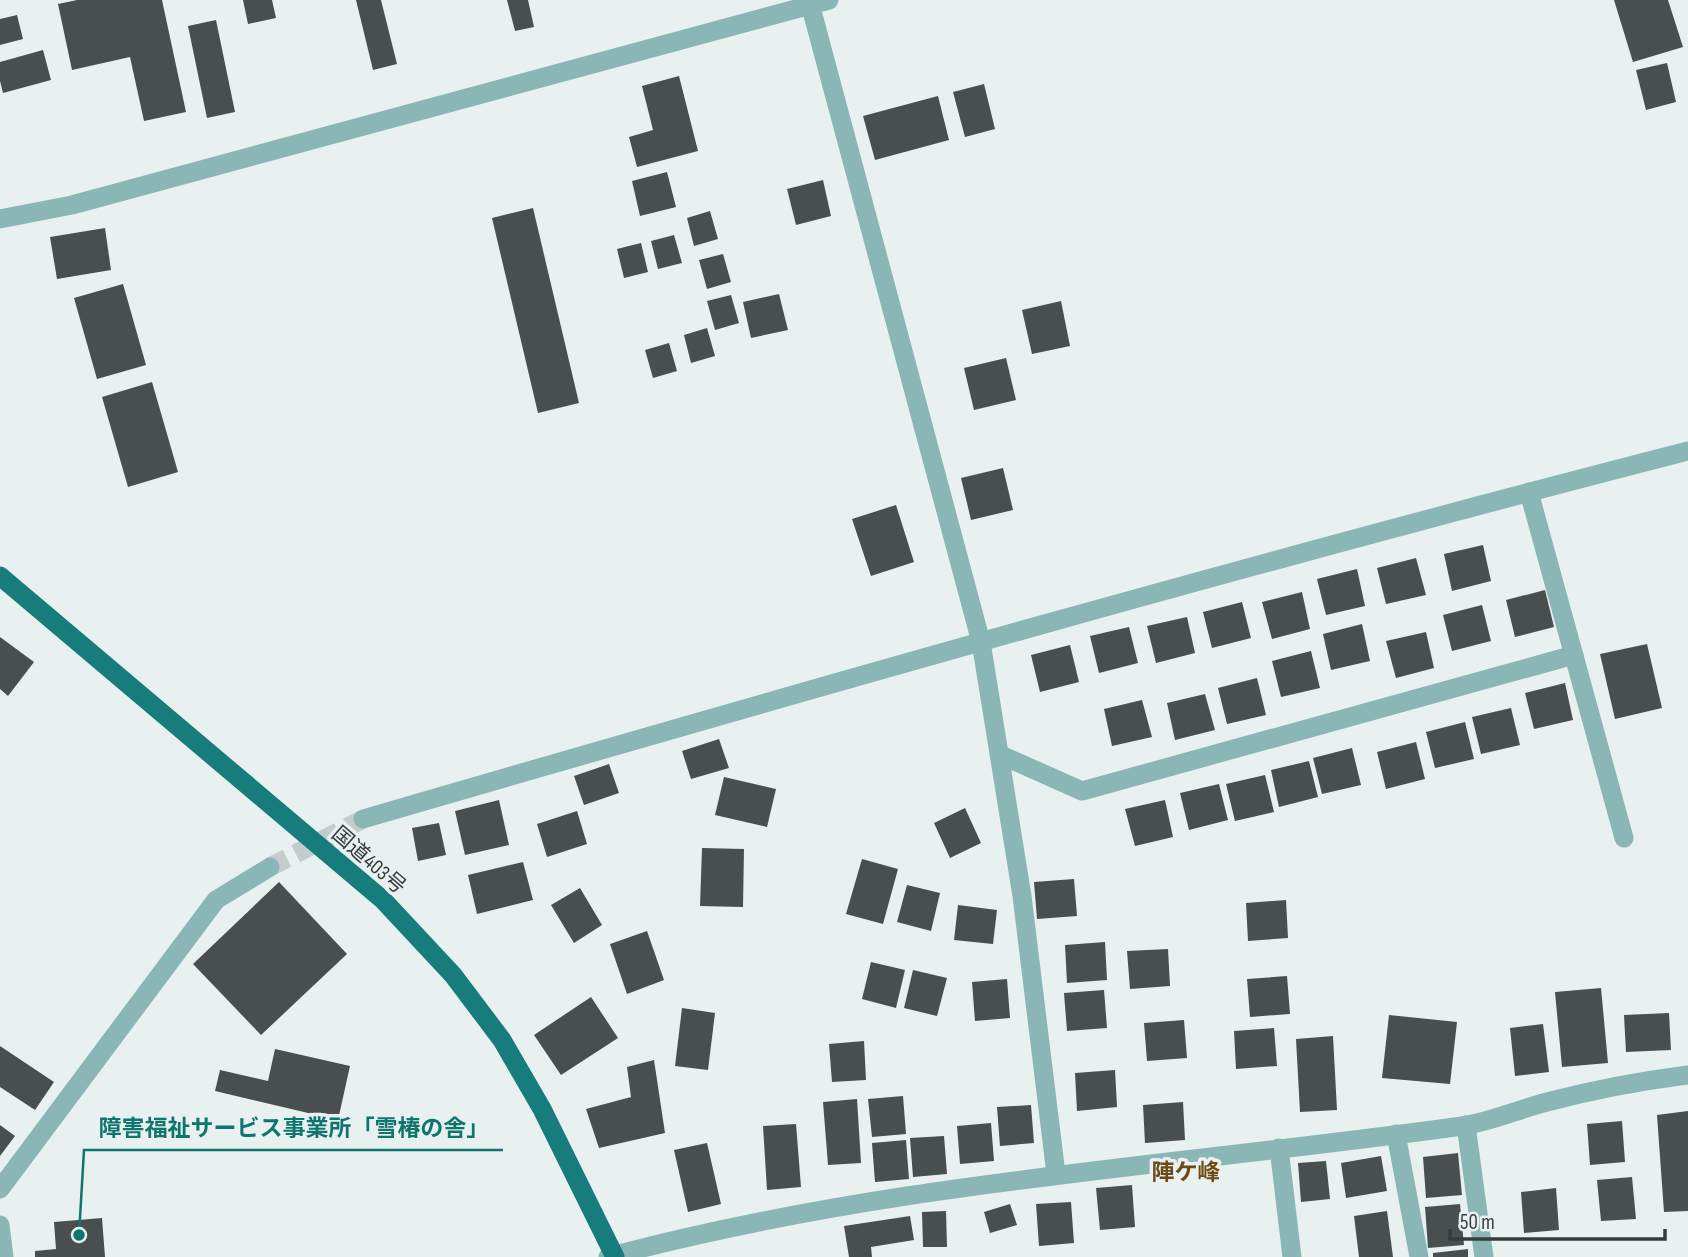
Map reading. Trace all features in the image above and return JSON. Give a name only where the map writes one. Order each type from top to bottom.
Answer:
[{"type":"highway","name":"国道403号","points":[[0,576],[383,900],[453,975],[502,1040],[542,1109],[612,1256]]},
{"type":"street","points":[[0,219],[72,205],[816,2],[981,642],[1022,896],[1056,1174]]},
{"type":"street","points":[[363,819],[791,694],[1688,451]]},
{"type":"street","points":[[1529,492],[1624,838]]},
{"type":"street","points":[[1001,755],[1082,791],[1574,655]]},
{"type":"street","points":[[0,1189],[216,900],[270,867]]},
{"type":"street","points":[[612,1256],[765,1221],[1056,1174],[1466,1125],[1548,1102],[1688,1075]]},
{"type":"street","points":[[1466,1125],[1484,1257]]},
{"type":"street","points":[[1396,1134],[1419,1257]]},
{"type":"street","points":[[1279,1148],[1292,1257]]},
{"type":"street","points":[[0,1225],[4,1257]]},
{"type":"building","points":[[77,0],[162,0],[186,112],[144,121],[130,57],[72,70],[58,4]]},
{"type":"building","points":[[243,0],[272,0],[276,18],[248,24]]},
{"type":"building","points":[[356,0],[381,0],[397,64],[373,70]]},
{"type":"building","points":[[507,0],[528,0],[534,27],[515,31]]},
{"type":"building","points":[[1614,0],[1668,0],[1683,47],[1633,62]]},
{"type":"building","points":[[17,15],[23,39],[0,45],[0,19]]},
{"type":"building","points":[[216,20],[235,112],[207,118],[188,26]]},
{"type":"building","points":[[43,50],[51,80],[3,93],[0,62]]},
{"type":"building","points":[[1667,63],[1676,102],[1646,110],[1636,70]]},
{"type":"building","points":[[679,76],[698,151],[637,167],[629,137],[653,130],[642,86]]},
{"type":"building","points":[[984,84],[995,129],[965,137],[953,92]]},
{"type":"building","points":[[938,96],[949,140],[875,160],[863,116]]},
{"type":"building","points":[[667,172],[676,207],[640,216],[632,181]]},
{"type":"building","points":[[823,180],[831,216],[796,225],[787,189]]},
{"type":"building","points":[[533,208],[579,403],[538,413],[492,218]]},
{"type":"building","points":[[710,211],[718,239],[694,246],[687,218]]},
{"type":"building","points":[[105,228],[111,270],[57,279],[50,237]]},
{"type":"building","points":[[674,235],[682,263],[658,269],[651,241]]},
{"type":"building","points":[[641,243],[648,272],[624,278],[617,249]]},
{"type":"building","points":[[723,254],[731,282],[707,289],[699,260]]},
{"type":"building","points":[[123,284],[146,365],[97,379],[74,298]]},
{"type":"building","points":[[779,294],[788,330],[751,338],[743,302]]},
{"type":"building","points":[[731,295],[739,323],[715,330],[707,301]]},
{"type":"building","points":[[1061,301],[1070,346],[1032,354],[1022,310]]},
{"type":"building","points":[[707,328],[715,356],[691,363],[684,335]]},
{"type":"building","points":[[669,343],[677,371],[653,378],[645,350]]},
{"type":"building","points":[[1006,358],[1016,400],[974,410],[964,368]]},
{"type":"building","points":[[152,382],[178,472],[128,487],[102,397]]},
{"type":"building","points":[[1003,468],[1013,510],[971,520],[961,478]]},
{"type":"building","points":[[896,505],[914,562],[871,576],[852,519]]},
{"type":"building","points":[[1483,545],[1491,581],[1452,591],[1444,554]]},
{"type":"building","points":[[1416,558],[1426,595],[1386,604],[1377,568]]},
{"type":"building","points":[[1357,569],[1365,606],[1326,615],[1317,579]]},
{"type":"building","points":[[1545,590],[1554,627],[1515,637],[1506,600]]},
{"type":"building","points":[[1302,592],[1310,629],[1272,639],[1262,602]]},
{"type":"building","points":[[1242,602],[1251,638],[1212,648],[1203,612]]},
{"type":"building","points":[[1482,605],[1491,641],[1452,651],[1443,615]]},
{"type":"building","points":[[1187,617],[1195,653],[1156,663],[1147,626]]},
{"type":"building","points":[[1362,624],[1370,661],[1331,670],[1323,634]]},
{"type":"building","points":[[1129,627],[1138,663],[1099,673],[1090,636]]},
{"type":"building","points":[[1426,632],[1434,668],[1396,678],[1386,641]]},
{"type":"building","points":[[0,637],[34,662],[8,696],[0,689]]},
{"type":"building","points":[[1647,644],[1662,708],[1615,719],[1600,654]]},
{"type":"building","points":[[1070,645],[1079,682],[1040,692],[1031,655]]},
{"type":"building","points":[[1311,651],[1320,688],[1281,697],[1272,661]]},
{"type":"building","points":[[1257,678],[1266,715],[1227,724],[1218,688]]},
{"type":"building","points":[[1565,683],[1573,720],[1534,729],[1525,693]]},
{"type":"building","points":[[1205,694],[1215,730],[1175,740],[1167,703]]},
{"type":"building","points":[[1142,700],[1152,737],[1112,746],[1104,709]]},
{"type":"building","points":[[1511,708],[1520,745],[1481,754],[1472,717]]},
{"type":"building","points":[[1465,722],[1474,759],[1435,768],[1426,732]]},
{"type":"building","points":[[719,739],[729,768],[691,779],[682,751]]},
{"type":"building","points":[[1416,742],[1425,779],[1386,789],[1377,752]]},
{"type":"building","points":[[1352,748],[1361,785],[1322,794],[1313,758]]},
{"type":"building","points":[[1309,761],[1318,797],[1279,807],[1271,770]]},
{"type":"building","points":[[609,764],[619,793],[584,805],[574,776]]},
{"type":"building","points":[[1265,775],[1274,812],[1235,821],[1226,784]]},
{"type":"building","points":[[724,777],[776,789],[767,827],[715,815]]},
{"type":"building","points":[[1219,784],[1228,820],[1189,830],[1180,793]]},
{"type":"building","points":[[499,800],[509,845],[465,855],[455,811]]},
{"type":"building","points":[[1165,800],[1173,837],[1135,846],[1125,809]]},
{"type":"building","points":[[965,808],[981,843],[950,858],[934,823]]},
{"type":"building","points":[[577,811],[587,844],[547,857],[537,824]]},
{"type":"building","points":[[439,823],[446,855],[418,861],[412,828]]},
{"type":"building","points":[[702,848],[744,849],[743,907],[700,906]]},
{"type":"building","points":[[862,859],[898,869],[883,924],[846,914]]},
{"type":"building","points":[[523,862],[533,900],[477,914],[468,875]]},
{"type":"building","points":[[1074,879],[1077,916],[1037,919],[1034,882]]},
{"type":"building","points":[[279,882],[347,954],[261,1035],[193,964]]},
{"type":"building","points":[[907,885],[940,893],[931,931],[897,922]]},
{"type":"building","points":[[580,888],[602,925],[574,943],[551,905]]},
{"type":"building","points":[[1286,900],[1288,938],[1248,941],[1246,903]]},
{"type":"building","points":[[958,905],[997,910],[993,944],[954,940]]},
{"type":"building","points":[[647,931],[664,980],[627,994],[610,944]]},
{"type":"building","points":[[1105,942],[1107,980],[1067,983],[1065,945]]},
{"type":"building","points":[[1168,949],[1170,986],[1130,989],[1127,951]]},
{"type":"building","points":[[871,962],[905,970],[896,1008],[862,999]]},
{"type":"building","points":[[913,970],[947,978],[937,1016],[904,1008]]},
{"type":"building","points":[[1287,976],[1290,1014],[1250,1017],[1247,979]]},
{"type":"building","points":[[1007,979],[1010,1018],[975,1021],[972,982]]},
{"type":"building","points":[[1601,988],[1608,1063],[1562,1067],[1555,992]]},
{"type":"building","points":[[1104,990],[1107,1028],[1067,1031],[1064,993]]},
{"type":"building","points":[[591,997],[618,1038],[561,1075],[534,1035]]},
{"type":"building","points":[[682,1008],[715,1013],[708,1070],[675,1066]]},
{"type":"building","points":[[1669,1013],[1671,1050],[1626,1052],[1624,1015]]},
{"type":"building","points":[[1389,1015],[1457,1022],[1450,1084],[1382,1078]]},
{"type":"building","points":[[1184,1020],[1187,1058],[1147,1061],[1144,1023]]},
{"type":"building","points":[[1543,1024],[1549,1072],[1515,1076],[1510,1028]]},
{"type":"building","points":[[1274,1028],[1277,1066],[1236,1069],[1234,1031]]},
{"type":"building","points":[[1333,1036],[1337,1110],[1300,1112],[1296,1039]]},
{"type":"building","points":[[864,1041],[866,1080],[832,1082],[829,1044]]},
{"type":"building","points":[[0,1046],[54,1082],[35,1110],[0,1087]]},
{"type":"building","points":[[275,1049],[350,1066],[338,1120],[215,1091],[220,1070],[268,1081]]},
{"type":"building","points":[[654,1060],[665,1133],[599,1148],[586,1109],[631,1097],[627,1067]]},
{"type":"building","points":[[1115,1070],[1117,1107],[1077,1111],[1075,1073]]},
{"type":"building","points":[[903,1096],[906,1134],[872,1137],[868,1099]]},
{"type":"building","points":[[857,1099],[861,1163],[828,1165],[823,1102]]},
{"type":"building","points":[[1183,1102],[1185,1140],[1145,1143],[1143,1105]]},
{"type":"building","points":[[1031,1105],[1034,1143],[1000,1146],[997,1107]]},
{"type":"building","points":[[1688,1111],[1688,1211],[1664,1212],[1657,1115]]},
{"type":"building","points":[[1622,1121],[1625,1162],[1590,1165],[1587,1124]]},
{"type":"building","points":[[991,1123],[994,1161],[960,1164],[957,1126]]},
{"type":"building","points":[[796,1124],[801,1187],[767,1190],[763,1126]]},
{"type":"building","points":[[0,1125],[15,1136],[0,1156]]},
{"type":"building","points":[[944,1136],[947,1174],[913,1177],[910,1138]]},
{"type":"building","points":[[906,1140],[909,1179],[875,1182],[872,1143]]},
{"type":"building","points":[[707,1143],[721,1204],[688,1212],[674,1150]]},
{"type":"building","points":[[1458,1153],[1462,1195],[1426,1198],[1423,1157]]},
{"type":"building","points":[[1381,1156],[1387,1191],[1346,1198],[1341,1163]]},
{"type":"building","points":[[1326,1161],[1330,1199],[1301,1202],[1298,1163]]},
{"type":"building","points":[[1632,1177],[1636,1219],[1601,1221],[1597,1180]]},
{"type":"building","points":[[1132,1185],[1135,1227],[1100,1230],[1096,1188]]},
{"type":"building","points":[[1556,1188],[1559,1230],[1524,1233],[1521,1192]]},
{"type":"building","points":[[1071,1202],[1074,1243],[1039,1246],[1036,1204]]},
{"type":"building","points":[[1010,1204],[1017,1225],[990,1233],[984,1212]]},
{"type":"building","points":[[1460,1204],[1464,1245],[1428,1248],[1425,1207]]},
{"type":"building","points":[[946,1211],[947,1247],[923,1247],[922,1212]]},
{"type":"building","points":[[1387,1211],[1393,1257],[1359,1257],[1354,1216]]},
{"type":"building","points":[[910,1216],[914,1240],[871,1247],[872,1257],[849,1257],[844,1226]]},
{"type":"building","points":[[102,1218],[105,1257],[35,1257],[35,1251],[56,1249],[54,1222]]},
{"type":"building","points":[[1468,1249],[1468,1257],[1433,1257],[1433,1253]]},
{"type":"tunnel","points":[[270,867],[363,819]]},
{"type":"place","name":"障害福祉サービス事業所「雪椿の舎」","points":[[79,1235]]},
{"type":"district","name":"陣ケ峰","points":[[1186,1172]]}]
